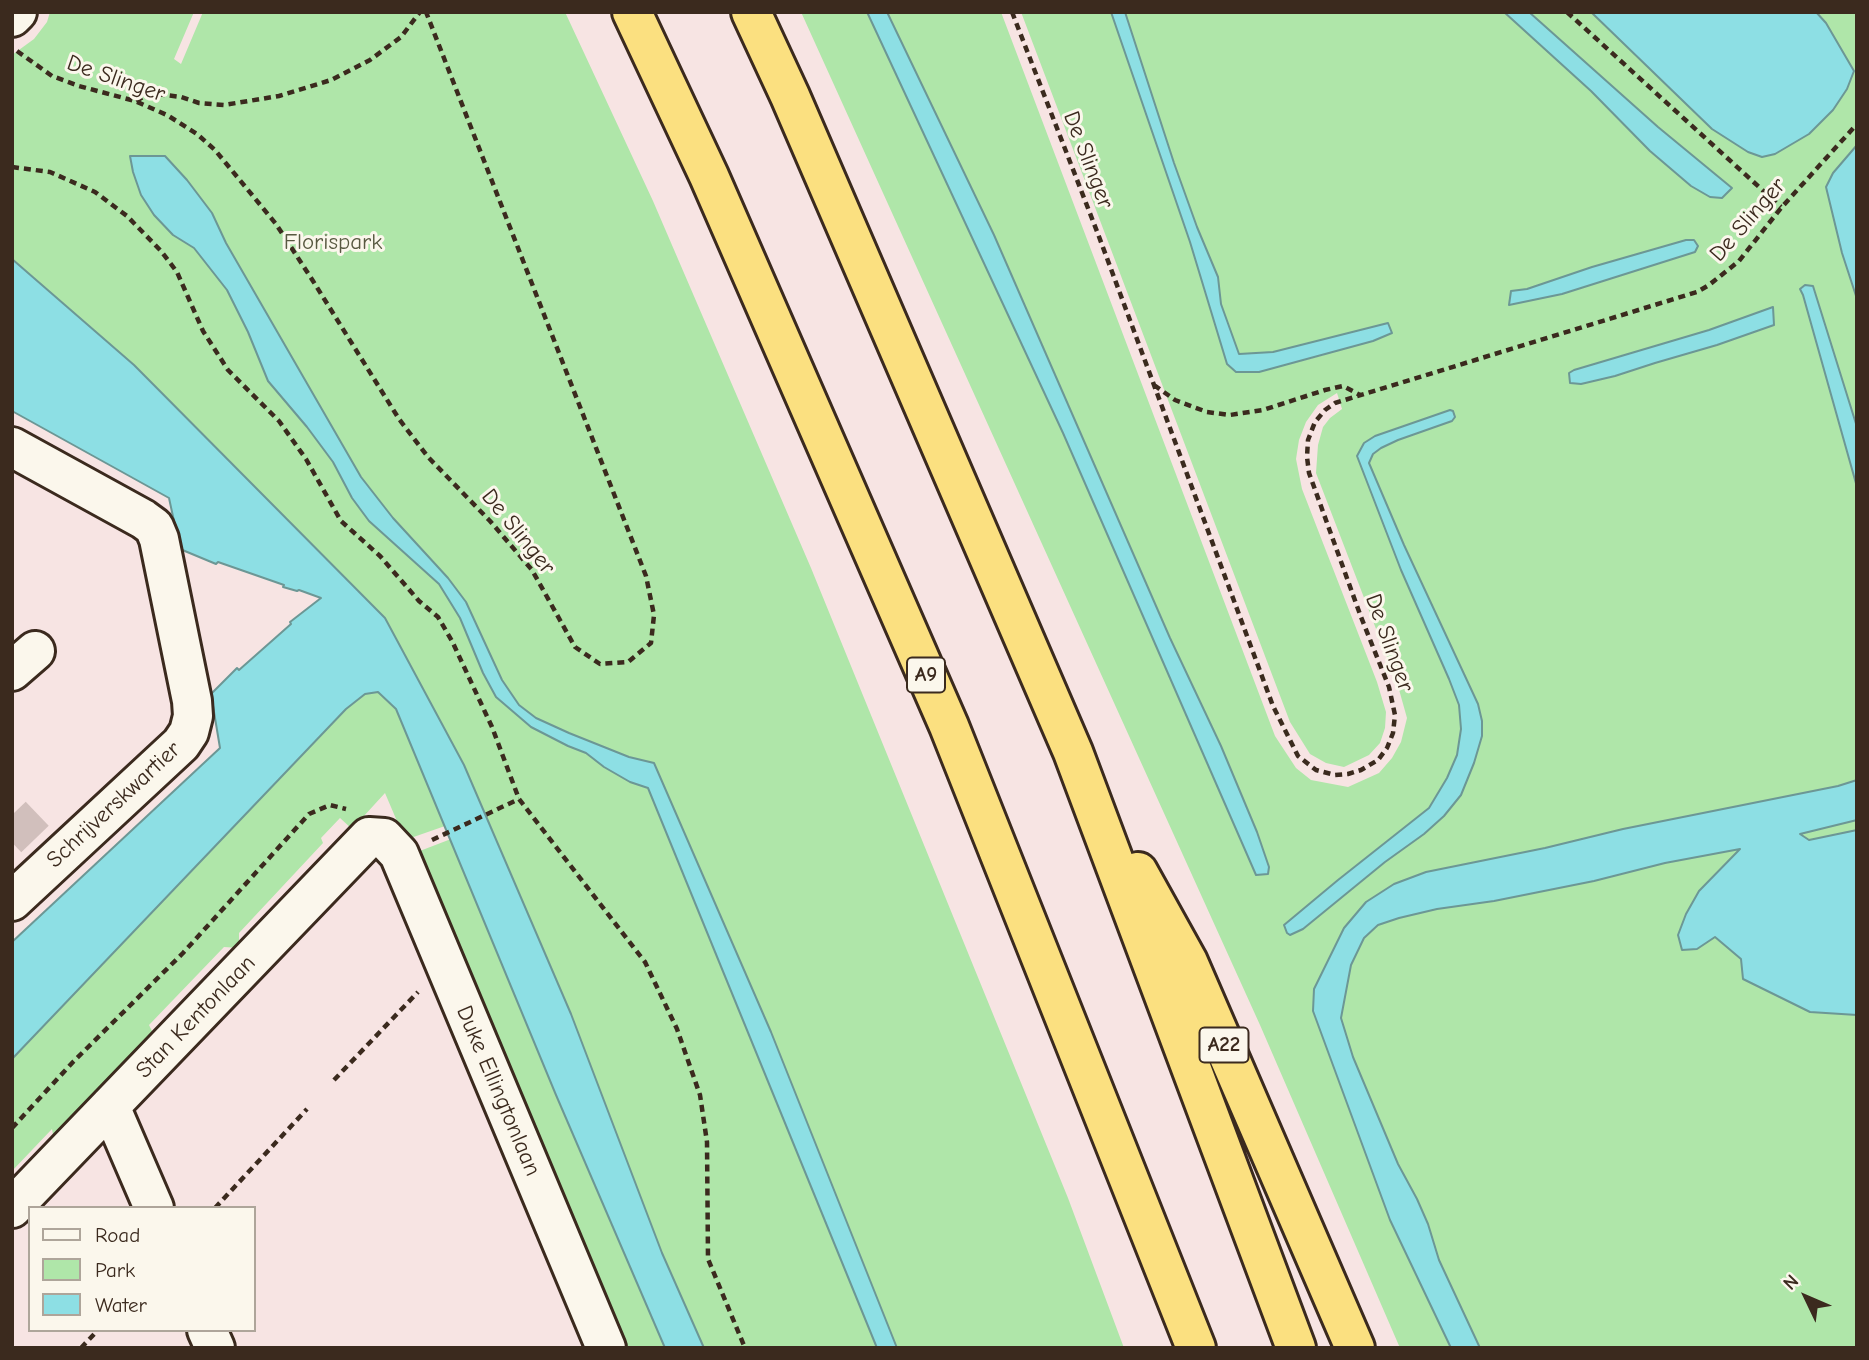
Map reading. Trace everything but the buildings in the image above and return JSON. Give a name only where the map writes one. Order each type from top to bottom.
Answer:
[{"type":"highway","name":"A9","points":[[632,12],[709,176],[948,726],[1196,1348]]},
{"type":"highway","points":[[751,12],[790,96],[1073,752],[1296,1348]]},
{"type":"highway","name":"A22","points":[[1073,752],[1188,962],[1355,1348]]},
{"type":"street","points":[[12,17],[17,12]]},
{"type":"street","name":"Schrijverskwartier","points":[[12,901],[45,850],[181,744],[189,732],[193,716],[159,539],[154,527],[13,449]]},
{"type":"street","name":"Duke Ellingtonlaan","points":[[376,838],[399,854],[606,1348]]},
{"type":"street","name":"Stan Kentonlaan","points":[[12,1208],[376,838]]},
{"type":"street","points":[[110,1106],[153,1206]]},
{"type":"path","points":[[135,101],[150,93],[224,105],[279,96],[331,79],[370,60],[401,37],[420,12]]},
{"type":"path","name":"De Slinger","points":[[12,47],[52,76],[135,101],[167,115],[197,134],[215,150],[276,224],[399,419],[428,457],[490,521],[532,570],[575,648],[600,664],[628,662],[651,643],[654,615],[646,576],[426,12]]},
{"type":"path","name":"De Slinger","points":[[1012,12],[1273,706],[1298,756],[1317,770],[1335,775],[1361,770],[1378,761],[1393,733],[1395,715],[1389,687],[1309,473],[1308,440],[1315,422],[1335,403],[1697,292],[1740,261],[1781,208],[1857,124]]},
{"type":"path","points":[[1567,12],[1781,208]]},
{"type":"path","points":[[12,167],[50,173],[95,192],[127,216],[161,251],[177,272],[203,331],[228,370],[279,421],[306,458],[341,522],[380,556],[419,601],[438,617],[492,727],[519,799],[645,962],[677,1029],[700,1095],[704,1118],[707,1142],[708,1259],[745,1348]]},
{"type":"path","points":[[1153,385],[1175,400],[1207,412],[1230,415],[1263,410],[1343,386],[1360,395]]},
{"type":"path","points":[[442,835],[519,799]]},
{"type":"path","points":[[12,1128],[73,1062],[183,953],[309,814],[330,805],[351,810],[376,838]]},
{"type":"path","points":[[334,1080],[445,964]]},
{"type":"path","points":[[217,1206],[307,1110]]},
{"type":"path","points":[[81,1348],[96,1332]]},
{"type":"green space","name":"Florispark","points":[[50,12],[194,12],[174,59],[181,64],[203,12],[565,12],[653,201],[811,568],[1068,1198],[1124,1348],[897,1348],[771,1032],[648,788],[877,1348],[704,1348],[662,1253],[571,1014],[464,765],[385,618],[134,365],[12,259],[12,55],[34,39],[47,22]]},
{"type":"green space","points":[[801,12],[867,12],[1063,433],[1256,875],[1269,866],[1221,746],[1170,638],[994,235],[887,12],[1001,12],[1275,736],[1296,768],[1311,780],[1348,787],[1379,773],[1392,758],[1401,742],[1407,718],[1398,686],[1316,473],[1318,445],[1323,427],[1342,409],[1337,393],[1318,405],[1306,422],[1296,459],[1302,489],[1377,682],[1386,712],[1380,743],[1369,755],[1344,767],[1326,763],[1310,754],[1290,722],[1021,12],[1111,12],[1190,242],[1227,364],[1236,372],[1259,372],[1324,355],[1273,352],[1239,354],[1124,12],[1857,12],[1857,1348],[1461,1348],[1426,1294],[1451,1348],[1400,1348],[1260,1025]],"holes":[[[1459,744],[1461,795],[1311,903],[1429,808],[1447,778]],[[1313,1011],[1417,1275],[1390,1220]]]},
{"type":"green space","points":[[378,692],[396,709],[445,826],[405,840],[385,793],[352,829],[340,818],[321,838],[323,843],[239,933],[239,948],[224,947],[149,1025],[154,1035],[54,1140],[52,1129],[12,1171],[12,1059],[346,709],[365,694]]},
{"type":"green space","points":[[451,839],[556,1095],[665,1348],[622,1348],[412,854]]},
{"type":"water","points":[[867,12],[887,12],[994,235],[1170,638],[1221,746],[1257,832],[1269,867],[1268,874],[1256,875],[1063,433]]},
{"type":"water","points":[[1111,12],[1125,12],[1174,163],[1218,277],[1221,304],[1239,354],[1273,352],[1388,323],[1392,333],[1373,341],[1259,372],[1236,372],[1227,364],[1190,242]]},
{"type":"water","points":[[1504,12],[1529,12],[1658,127],[1732,188],[1722,198],[1710,197],[1691,186],[1650,151],[1591,91]]},
{"type":"water","points":[[1591,12],[1816,12],[1826,23],[1854,71],[1847,89],[1833,110],[1809,134],[1775,154],[1762,157],[1748,152],[1712,129]]},
{"type":"water","points":[[1857,145],[1857,299],[1842,253],[1826,187],[1833,173]]},
{"type":"water","points":[[130,156],[165,156],[212,213],[226,243],[361,477],[466,602],[502,680],[519,705],[536,718],[569,733],[629,757],[654,763],[771,1032],[897,1348],[877,1348],[648,788],[630,782],[586,753],[531,727],[496,697],[460,618],[439,584],[369,521],[352,498],[333,462],[268,381],[227,290],[194,248],[173,235],[154,215],[141,195]]},
{"type":"water","points":[[1686,240],[1694,240],[1698,246],[1695,252],[1562,294],[1509,305],[1511,291],[1527,289]]},
{"type":"water","points":[[12,259],[134,365],[385,618],[464,765],[571,1014],[662,1253],[704,1348],[665,1348],[556,1095],[396,709],[378,692],[365,694],[346,709],[12,1059],[12,942],[220,748],[211,694],[237,668],[239,670],[291,624],[290,622],[321,598],[283,587],[284,585],[218,562],[216,564],[180,549],[169,498],[12,411]]},
{"type":"water","points":[[1805,285],[1813,286],[1857,427],[1857,487],[1800,289]]},
{"type":"water","points":[[1773,307],[1774,325],[1615,376],[1581,384],[1570,383],[1569,373],[1574,370],[1709,330]]},
{"type":"water","points":[[1450,410],[1455,417],[1452,421],[1381,448],[1373,454],[1369,463],[1478,704],[1482,736],[1474,763],[1461,795],[1444,816],[1303,929],[1290,935],[1284,925],[1429,808],[1457,755],[1461,729],[1459,705],[1401,570],[1357,456],[1364,443],[1375,436]]},
{"type":"water","points":[[1857,780],[1857,820],[1800,834],[1809,840],[1857,830],[1857,1015],[1810,1012],[1743,979],[1741,959],[1715,937],[1697,949],[1682,950],[1678,935],[1699,891],[1740,849],[1494,901],[1437,909],[1378,925],[1364,938],[1351,965],[1341,1018],[1353,1057],[1398,1164],[1417,1199],[1439,1260],[1480,1348],[1451,1348],[1390,1220],[1313,1011],[1314,989],[1344,928],[1366,902],[1394,884],[1426,872]]},
{"type":"tunnel","points":[[12,815],[35,839]]}]
